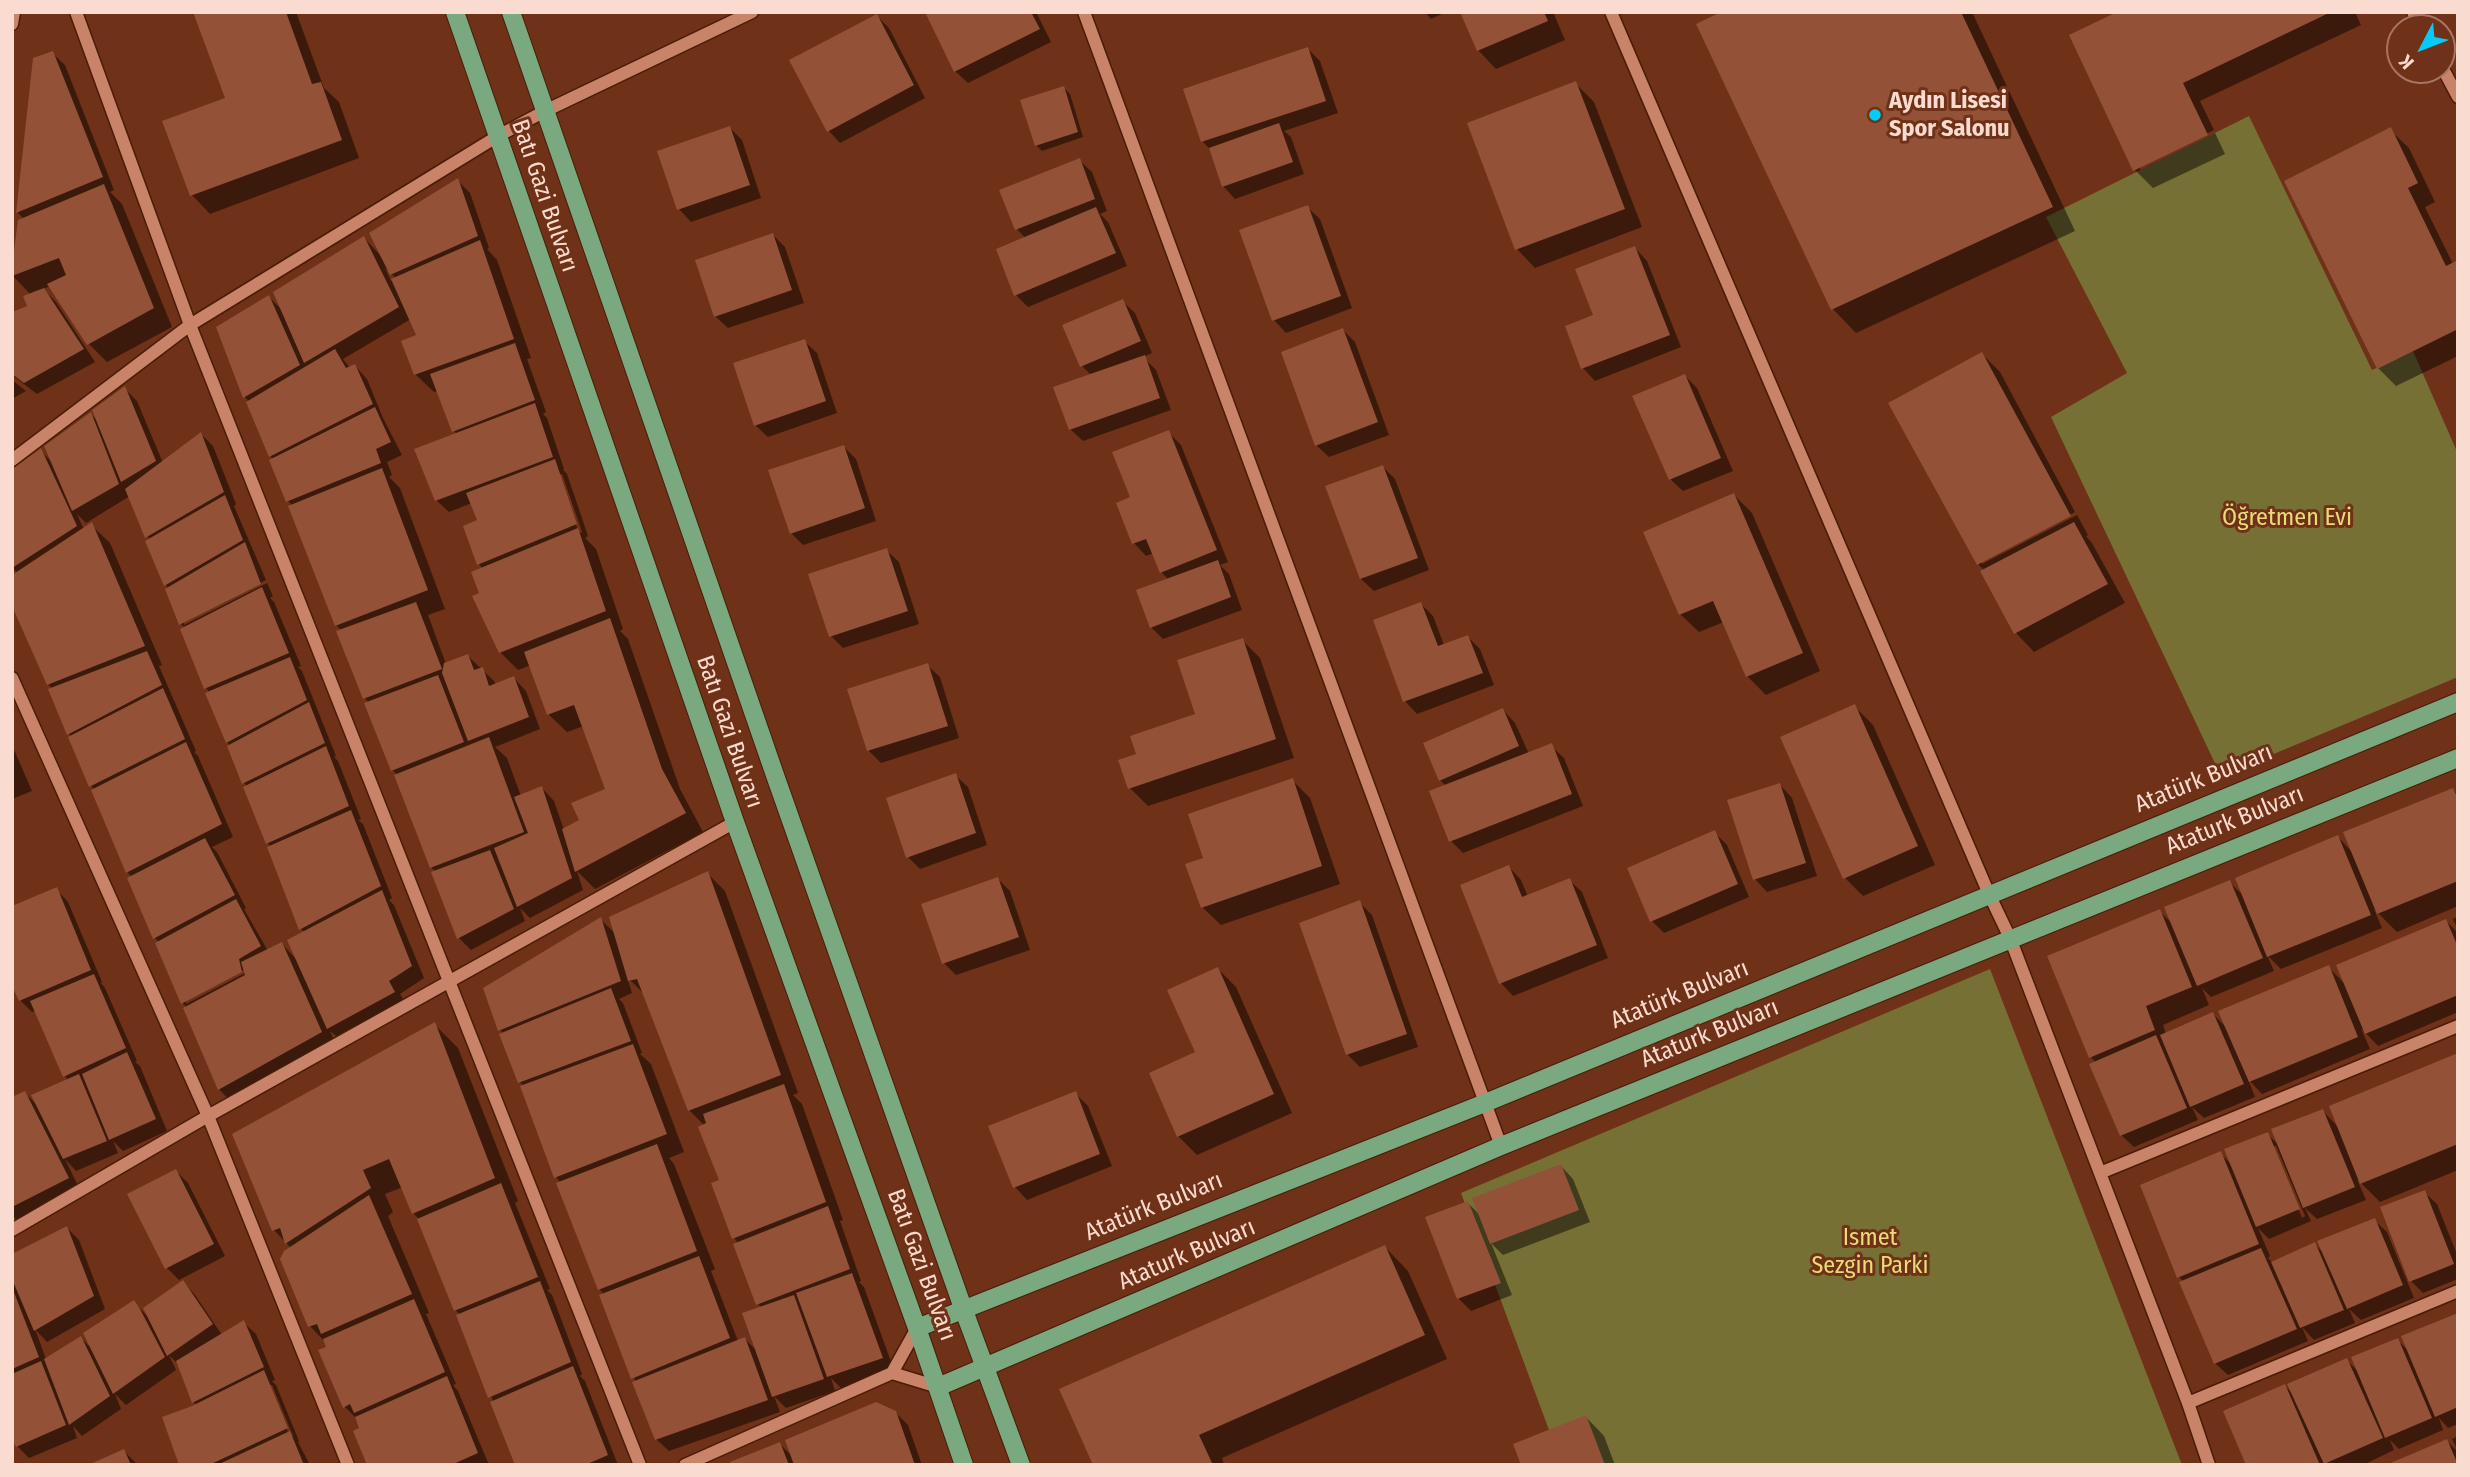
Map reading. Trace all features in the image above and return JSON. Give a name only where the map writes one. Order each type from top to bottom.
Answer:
[{"type":"main road","name":"Batı Gazi Bulvarı","points":[[455,12],[734,822],[918,1328],[964,1465]]},
{"type":"main road","name":"Batı Gazi Bulvarı","points":[[511,12],[776,778],[1021,1465]]},
{"type":"main road","name":"Atatürk Bulvarı","points":[[918,1328],[1485,1102],[2458,702]]},
{"type":"main road","name":"Ataturk Bulvarı","points":[[938,1387],[1501,1146],[2458,758]]},
{"type":"street","points":[[12,24],[14,12]]},
{"type":"street","points":[[76,12],[190,325],[640,1465]]},
{"type":"street","points":[[12,460],[190,325],[498,136],[752,12]]},
{"type":"street","points":[[1084,12],[1501,1146]]},
{"type":"street","points":[[1611,12],[1989,894],[2011,938],[2188,1403],[2209,1465]]},
{"type":"street","points":[[12,678],[208,1116],[348,1465]]},
{"type":"street","points":[[12,1230],[208,1116],[734,822]]},
{"type":"street","points":[[2100,1173],[2458,1026]]},
{"type":"street","points":[[2188,1403],[2458,1292]]},
{"type":"street","points":[[685,1465],[892,1373],[918,1328]]},
{"type":"street","points":[[892,1373],[938,1387]]},
{"type":"green space","name":"Öğretmen Evi","points":[[2249,116],[2372,370],[2413,351],[2458,454],[2458,677],[2221,776],[2051,417],[2127,373],[2046,217]]},
{"type":"green space","name":"Ismet Sezgin Parki","points":[[1990,969],[2182,1465],[1562,1465],[1461,1193]]},
{"type":"building","points":[[193,12],[286,12],[312,84],[321,82],[342,140],[190,196],[162,121],[225,98]]},
{"type":"building","points":[[925,12],[1031,12],[1040,29],[954,72]]},
{"type":"building","points":[[1460,12],[1544,12],[1548,21],[1477,51]]},
{"type":"building","name":"Aydın Lisesi Spor Salonu","points":[[1721,12],[1961,12],[2053,207],[1831,310],[1696,24]]},
{"type":"building","points":[[2117,12],[2331,12],[2183,83],[2208,135],[2133,171],[2069,35]]},
{"type":"building","points":[[877,14],[914,85],[827,132],[789,60]]},
{"type":"building","points":[[1308,47],[1326,101],[1201,142],[1183,89]]},
{"type":"building","points":[[53,51],[103,177],[16,213],[33,58]]},
{"type":"building","points":[[1576,81],[1625,209],[1515,250],[1467,123]]},
{"type":"building","points":[[1064,86],[1078,132],[1035,146],[1020,100]]},
{"type":"building","points":[[1279,123],[1293,162],[1222,187],[1209,148]]},
{"type":"building","points":[[730,126],[750,185],[677,210],[657,151]]},
{"type":"building","points":[[2391,127],[2418,183],[2408,188],[2446,266],[2456,261],[2458,264],[2458,329],[2377,369],[2284,181]]},
{"type":"building","points":[[1080,158],[1095,199],[1015,230],[999,190]]},
{"type":"building","points":[[458,178],[478,236],[390,275],[369,233]]},
{"type":"building","points":[[104,184],[154,308],[87,345],[47,284],[66,275],[59,258],[12,276],[12,266],[18,220]]},
{"type":"building","points":[[1308,205],[1341,296],[1272,321],[1239,230]]},
{"type":"building","points":[[1096,207],[1116,253],[1014,296],[996,249]]},
{"type":"building","points":[[773,233],[792,290],[714,317],[695,260]]},
{"type":"building","points":[[364,236],[399,307],[304,363],[273,292]]},
{"type":"building","points":[[480,240],[514,339],[414,375],[401,341],[416,335],[391,279]]},
{"type":"building","points":[[1635,246],[1670,335],[1581,369],[1565,326],[1593,315],[1575,269]]},
{"type":"building","points":[[44,288],[84,349],[24,383],[12,374],[12,312],[27,306],[23,296]]},
{"type":"building","points":[[269,295],[300,365],[243,398],[216,327]]},
{"type":"building","points":[[1123,299],[1141,341],[1080,367],[1062,325]]},
{"type":"building","points":[[1343,328],[1378,422],[1315,446],[1281,352]]},
{"type":"building","points":[[805,339],[826,401],[754,426],[733,363]]},
{"type":"building","points":[[515,343],[535,400],[452,432],[430,374]]},
{"type":"building","points":[[335,349],[346,368],[355,364],[373,404],[269,457],[246,402]]},
{"type":"building","points":[[1982,352],[2071,516],[1977,565],[1888,403]]},
{"type":"building","points":[[1145,355],[1160,398],[1069,430],[1053,387]]},
{"type":"building","points":[[1685,374],[1721,458],[1669,480],[1632,396]]},
{"type":"building","points":[[125,386],[156,461],[121,482],[92,410]]},
{"type":"building","points":[[535,403],[553,457],[435,501],[414,449]]},
{"type":"building","points":[[375,407],[391,442],[376,449],[381,463],[286,502],[269,460]]},
{"type":"building","points":[[91,412],[119,484],[72,511],[44,446]]},
{"type":"building","points":[[1169,430],[1217,550],[1160,573],[1146,539],[1132,544],[1116,503],[1130,497],[1112,452]]},
{"type":"building","points":[[201,432],[224,492],[145,538],[125,489]]},
{"type":"building","points":[[844,445],[865,508],[790,534],[768,470]]},
{"type":"building","points":[[41,448],[77,526],[12,568],[12,469]]},
{"type":"building","points":[[555,459],[577,524],[477,565],[463,526],[477,520],[466,493]]},
{"type":"building","points":[[1383,465],[1418,558],[1360,579],[1325,486]]},
{"type":"building","points":[[382,468],[428,590],[335,626],[288,506]]},
{"type":"building","points":[[1734,493],[1803,653],[1746,677],[1713,601],[1679,615],[1643,532]]},
{"type":"building","points":[[225,495],[243,540],[164,586],[145,541]]},
{"type":"building","points":[[92,522],[145,646],[47,685],[12,606],[12,575]]},
{"type":"building","points":[[2074,522],[2108,584],[2014,634],[1980,571]]},
{"type":"building","points":[[578,528],[606,611],[499,653],[472,596],[479,593],[471,572]]},
{"type":"building","points":[[245,542],[261,584],[179,625],[165,589]]},
{"type":"building","points":[[887,548],[908,611],[829,637],[808,574]]},
{"type":"building","points":[[1218,560],[1231,597],[1150,628],[1136,590]]},
{"type":"building","points":[[262,587],[289,653],[204,689],[180,629]]},
{"type":"building","points":[[416,602],[442,669],[363,699],[336,631]]},
{"type":"building","points":[[1421,602],[1438,646],[1468,635],[1483,673],[1403,702],[1373,620]]},
{"type":"building","points":[[610,618],[662,769],[686,813],[575,872],[562,829],[579,820],[571,803],[605,789],[574,705],[547,715],[524,652]]},
{"type":"building","points":[[1243,638],[1276,739],[1128,789],[1118,760],[1136,754],[1130,736],[1195,714],[1177,660]]},
{"type":"building","points":[[147,651],[162,685],[67,735],[48,689]]},
{"type":"building","points":[[468,654],[474,670],[483,667],[489,686],[514,676],[529,717],[468,741],[442,673],[444,663]]},
{"type":"building","points":[[290,657],[307,700],[226,743],[205,693]]},
{"type":"building","points":[[928,663],[948,726],[867,751],[847,689]]},
{"type":"building","points":[[438,675],[464,742],[391,771],[364,703]]},
{"type":"building","points":[[163,688],[185,739],[89,787],[68,737]]},
{"type":"building","points":[[309,702],[325,743],[242,784],[227,746]]},
{"type":"building","points":[[1855,704],[1918,846],[1843,879],[1780,737]]},
{"type":"building","points":[[1503,708],[1519,746],[1439,781],[1423,743]]},
{"type":"building","points":[[489,737],[524,832],[430,868],[394,775]]},
{"type":"building","points":[[186,742],[222,824],[126,873],[91,790]]},
{"type":"building","points":[[1552,743],[1572,794],[1449,842],[1429,791]]},
{"type":"building","points":[[326,746],[349,806],[266,844],[243,787]]},
{"type":"building","points":[[956,773],[976,833],[906,858],[886,798]]},
{"type":"building","points":[[1293,778],[1322,866],[1201,908],[1185,864],[1203,858],[1188,814]]},
{"type":"building","points":[[1780,783],[1806,863],[1753,880],[1727,800]]},
{"type":"building","points":[[542,786],[572,878],[517,907],[494,848],[528,833],[514,797]]},
{"type":"building","points":[[2453,788],[2458,799],[2458,881],[2377,914],[2343,832]]},
{"type":"building","points":[[351,810],[381,886],[299,930],[267,847]]},
{"type":"building","points":[[1715,830],[1738,884],[1650,922],[1627,868]]},
{"type":"building","points":[[2338,835],[2371,915],[2267,957],[2235,878]]},
{"type":"building","points":[[205,838],[235,895],[153,939],[127,878]]},
{"type":"building","points":[[490,850],[514,909],[457,939],[431,872]]},
{"type":"building","points":[[1509,865],[1522,897],[1570,878],[1597,945],[1499,984],[1460,885]]},
{"type":"building","points":[[708,871],[781,1075],[688,1111],[637,979],[628,981],[609,917]]},
{"type":"building","points":[[998,877],[1019,937],[942,964],[921,904]]},
{"type":"building","points":[[2230,880],[2263,958],[2197,986],[2164,907]]},
{"type":"building","points":[[57,887],[91,970],[19,1001],[12,986],[12,906]]},
{"type":"building","points":[[382,890],[412,966],[389,981],[395,992],[327,1029],[287,940]]},
{"type":"building","points":[[236,899],[261,946],[239,959],[242,972],[181,1004],[155,943]]},
{"type":"building","points":[[1360,900],[1407,1034],[1346,1055],[1299,923]]},
{"type":"building","points":[[2160,909],[2192,987],[2146,1006],[2155,1030],[2089,1058],[2047,956]]},
{"type":"building","points":[[601,917],[621,981],[498,1031],[483,988]]},
{"type":"building","points":[[2446,919],[2458,947],[2458,995],[2365,1034],[2336,965]]},
{"type":"building","points":[[282,942],[322,1032],[218,1090],[183,1008],[245,975],[241,962]]},
{"type":"building","points":[[2329,965],[2358,1037],[2249,1082],[2218,1011]]},
{"type":"building","points":[[1218,967],[1274,1094],[1177,1137],[1149,1073],[1195,1052],[1167,990]]},
{"type":"building","points":[[94,974],[126,1048],[63,1077],[30,1001]]},
{"type":"building","points":[[611,988],[631,1041],[518,1083],[499,1034]]},
{"type":"building","points":[[2213,1012],[2244,1084],[2190,1107],[2160,1035]]},
{"type":"building","points":[[435,1022],[495,1178],[412,1214],[389,1159],[363,1170],[371,1188],[285,1244],[280,1228],[272,1231],[232,1134]]},
{"type":"building","points":[[2156,1035],[2187,1108],[2120,1136],[2089,1064]]},
{"type":"building","points":[[633,1044],[667,1134],[554,1178],[520,1086]]},
{"type":"building","points":[[127,1052],[156,1119],[109,1140],[82,1074]]},
{"type":"building","points":[[2458,1053],[2458,1144],[2360,1184],[2329,1106]]},
{"type":"building","points":[[79,1074],[107,1141],[63,1159],[31,1095]]},
{"type":"building","points":[[784,1084],[826,1202],[732,1239],[711,1183],[719,1180],[698,1127],[706,1123],[703,1114]]},
{"type":"building","points":[[25,1091],[69,1178],[12,1207],[12,1097]]},
{"type":"building","points":[[1076,1091],[1100,1154],[1013,1188],[988,1126]]},
{"type":"building","points":[[2323,1109],[2355,1187],[2303,1208],[2271,1129]]},
{"type":"building","points":[[2268,1132],[2300,1209],[2256,1227],[2224,1149]]},
{"type":"building","points":[[657,1144],[697,1251],[598,1290],[556,1183]]},
{"type":"building","points":[[2221,1151],[2259,1244],[2177,1278],[2140,1185]]},
{"type":"building","points":[[1561,1164],[1579,1210],[1490,1244],[1472,1198]]},
{"type":"building","points":[[176,1169],[214,1244],[165,1269],[127,1194]]},
{"type":"building","points":[[501,1183],[538,1277],[454,1311],[417,1219]]},
{"type":"building","points":[[2425,1190],[2454,1264],[2409,1282],[2380,1207]]},
{"type":"building","points":[[369,1195],[412,1294],[321,1334],[317,1324],[308,1327],[280,1259],[284,1251]]},
{"type":"building","points":[[1468,1201],[1501,1283],[1457,1299],[1425,1217]]},
{"type":"building","points":[[828,1206],[850,1269],[756,1305],[733,1244]]},
{"type":"building","points":[[2375,1218],[2403,1285],[2347,1309],[2317,1241]]},
{"type":"building","points":[[67,1226],[94,1296],[34,1331],[12,1279],[12,1254]]},
{"type":"building","points":[[2315,1242],[2344,1310],[2300,1328],[2271,1262]]},
{"type":"building","points":[[1385,1245],[1425,1335],[1199,1435],[1213,1465],[1093,1465],[1059,1389]]},
{"type":"building","points":[[2261,1248],[2297,1329],[2214,1364],[2179,1282]]},
{"type":"building","points":[[699,1256],[730,1338],[631,1379],[599,1295]]},
{"type":"building","points":[[852,1273],[883,1358],[827,1377],[796,1293]]},
{"type":"building","points":[[183,1280],[213,1324],[167,1356],[143,1308]]},
{"type":"building","points":[[540,1281],[571,1362],[488,1398],[456,1315]]},
{"type":"building","points":[[12,1287],[39,1357],[12,1369]]},
{"type":"building","points":[[794,1295],[824,1379],[772,1397],[742,1313]]},
{"type":"building","points":[[414,1299],[445,1372],[354,1413],[350,1404],[343,1408],[318,1350],[326,1347],[323,1339]]},
{"type":"building","points":[[134,1300],[165,1357],[113,1394],[83,1333]]},
{"type":"building","points":[[2458,1313],[2458,1407],[2435,1417],[2401,1336]]},
{"type":"building","points":[[244,1320],[264,1367],[192,1403],[176,1361]]},
{"type":"building","points":[[81,1336],[110,1396],[69,1425],[44,1359]]},
{"type":"building","points":[[745,1337],[768,1400],[655,1440],[632,1382]]},
{"type":"building","points":[[2398,1338],[2432,1418],[2385,1438],[2351,1357]]},
{"type":"building","points":[[2347,1358],[2383,1438],[2324,1464],[2287,1384]]},
{"type":"building","points":[[41,1361],[66,1425],[16,1447],[12,1439],[12,1374]]},
{"type":"building","points":[[573,1366],[608,1455],[585,1465],[515,1465],[490,1402]]},
{"type":"building","points":[[264,1370],[288,1428],[209,1465],[179,1465],[162,1417],[192,1406]]},
{"type":"building","points":[[447,1376],[478,1453],[451,1465],[367,1465],[353,1431],[359,1428],[355,1417]]},
{"type":"building","points":[[2285,1384],[2320,1465],[2246,1465],[2223,1411]]},
{"type":"building","points":[[876,1402],[896,1411],[915,1465],[794,1465],[785,1440]]},
{"type":"building","points":[[1586,1415],[1605,1465],[1521,1465],[1513,1444]]},
{"type":"building","points":[[290,1431],[304,1465],[217,1465]]},
{"type":"building","points":[[2447,1439],[2458,1465],[2386,1465]]},
{"type":"building","points":[[780,1442],[789,1465],[731,1465],[730,1462]]},
{"type":"building","points":[[124,1449],[131,1465],[88,1465]]},
{"type":"place","name":"Aydın Lisesi Spor Salonu","points":[[1875,115]]}]
